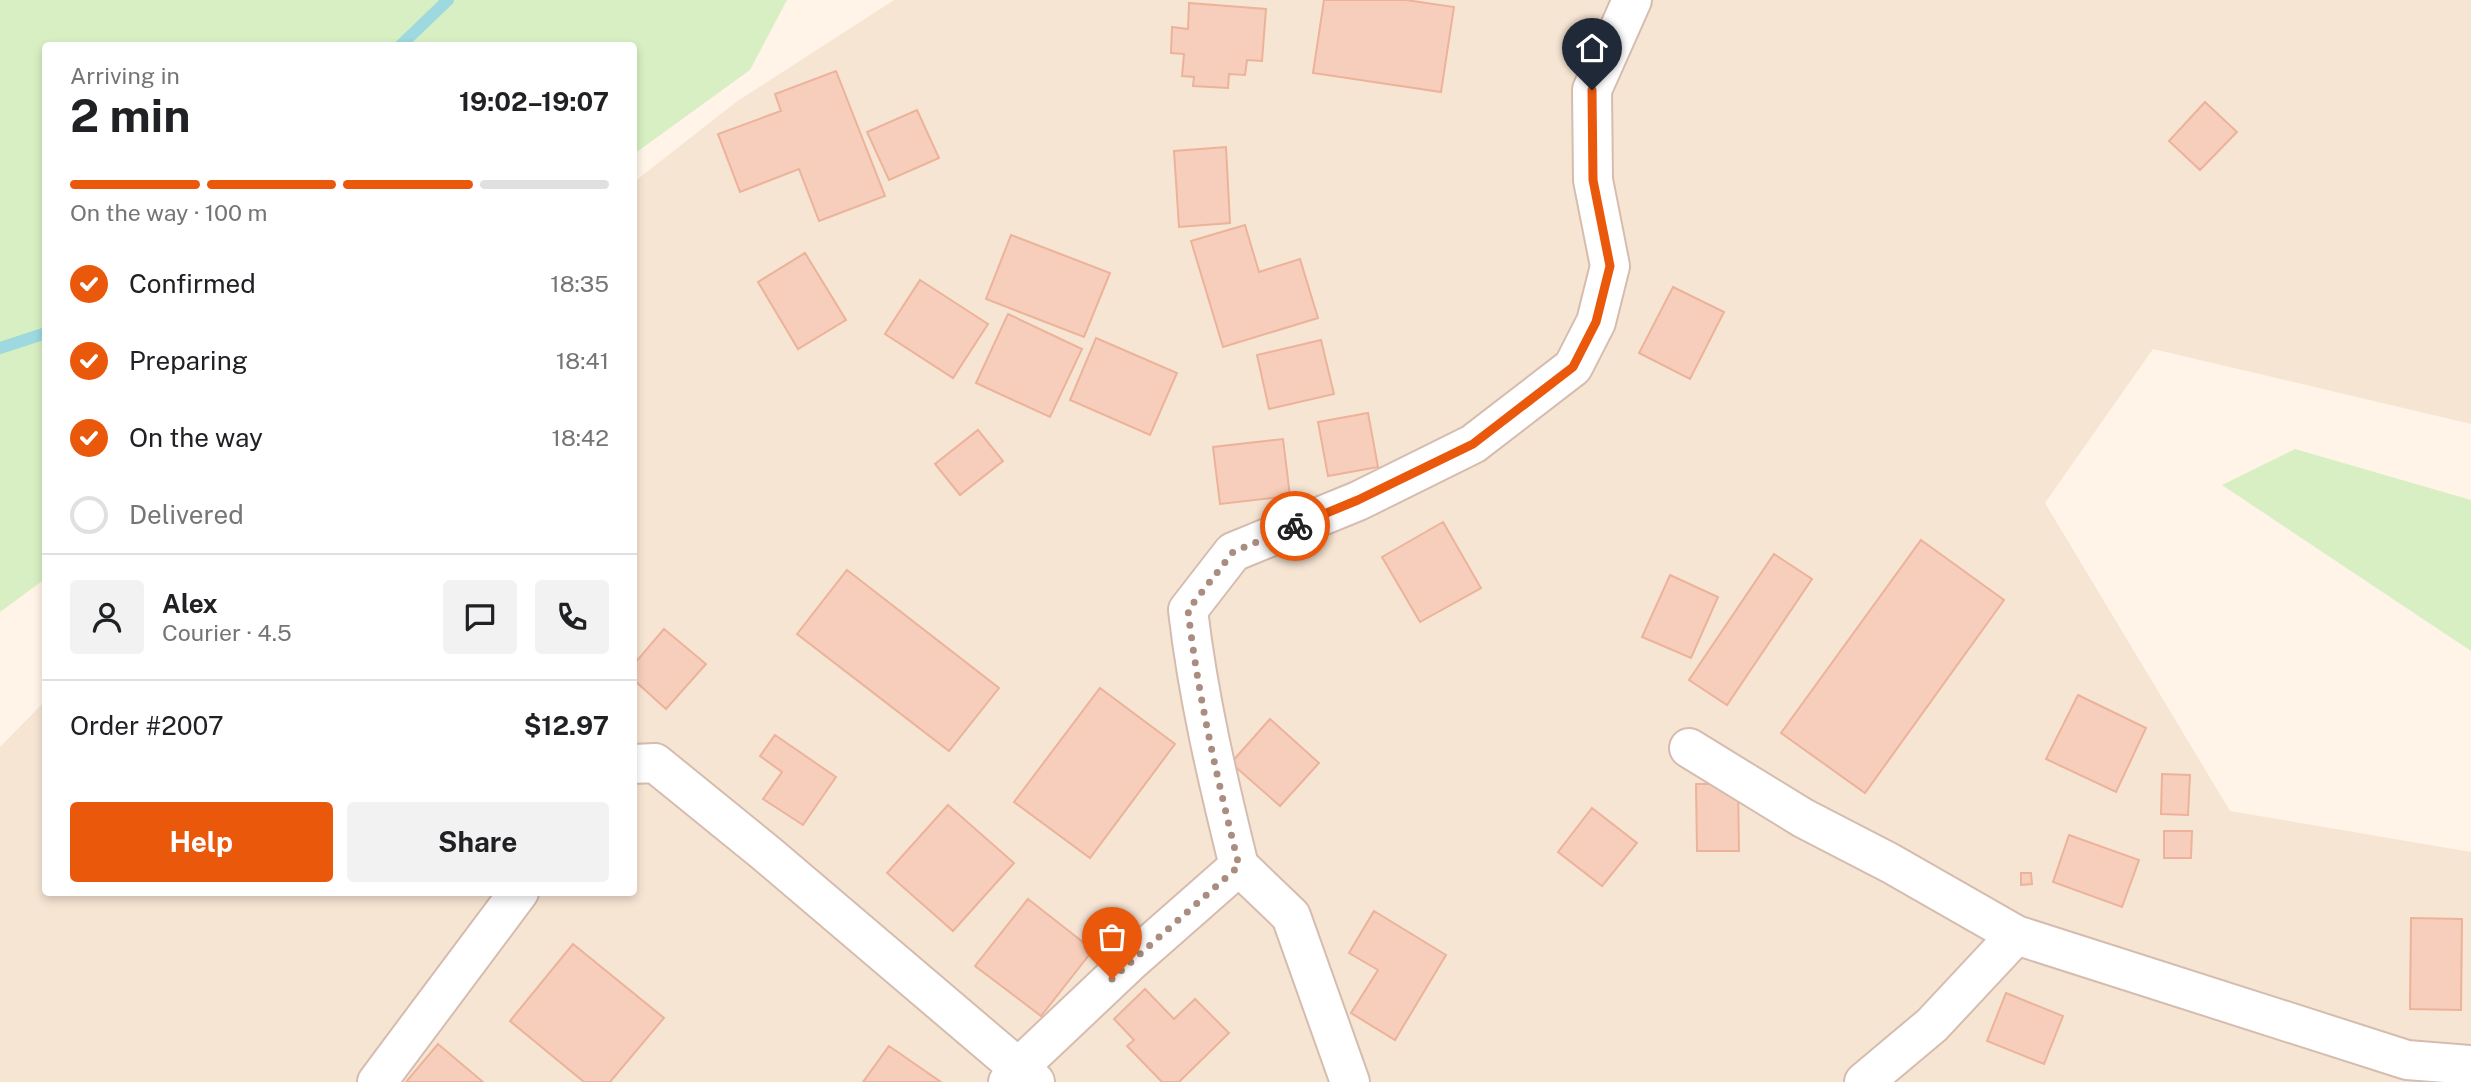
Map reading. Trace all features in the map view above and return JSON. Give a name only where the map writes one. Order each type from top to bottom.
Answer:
[{"type":"street","points":[[1350,1082],[1291,916],[1239,866],[1205,722],[1188,610],[1233,552],[1358,500],[1473,444],[1573,367],[1596,322],[1610,266],[1593,180],[1592,90],[1633,0]]},
{"type":"street","points":[[1689,748],[1803,818],[2016,935],[2397,1071],[2471,1065]]},
{"type":"street","points":[[637,764],[655,763],[767,854],[1021,1077],[1131,961],[1239,866]]},
{"type":"street","points":[[377,1082],[516,896]]},
{"type":"street","points":[[1864,1082],[1932,1025],[2016,935]]},
{"type":"shaded area","points":[[894,0],[2471,0],[2471,424],[2153,349],[2045,503],[2230,811],[2471,852],[2471,1082],[0,1082],[0,747],[42,704],[42,896],[637,896],[637,180],[736,102]]},
{"type":"green space","points":[[0,0],[787,0],[750,70],[637,152],[637,42],[42,42],[42,581],[0,612]]},
{"type":"green space","points":[[2295,449],[2471,500],[2471,651],[2222,485]]},
{"type":"building","points":[[1324,0],[1406,0],[1454,7],[1441,92],[1313,73]]},
{"type":"building","points":[[1189,3],[1266,9],[1262,61],[1247,60],[1245,75],[1229,74],[1228,88],[1193,86],[1194,77],[1182,76],[1184,54],[1171,53],[1172,27],[1188,29]]},
{"type":"building","points":[[836,71],[885,196],[819,221],[799,169],[740,192],[718,134],[781,111],[775,94]]},
{"type":"building","points":[[2205,102],[2237,132],[2200,170],[2169,141]]},
{"type":"building","points":[[917,110],[939,158],[889,180],[867,132]]},
{"type":"building","points":[[1226,147],[1230,223],[1179,227],[1174,151]]},
{"type":"building","points":[[1245,225],[1259,272],[1300,259],[1318,318],[1223,347],[1191,241]]},
{"type":"building","points":[[1011,235],[1110,273],[1084,337],[986,299]]},
{"type":"building","points":[[805,253],[846,320],[798,349],[758,282]]},
{"type":"building","points":[[920,280],[988,324],[953,378],[885,334]]},
{"type":"building","points":[[1673,287],[1724,312],[1690,379],[1639,353]]},
{"type":"building","points":[[1008,314],[1082,349],[1050,417],[976,383]]},
{"type":"building","points":[[1096,338],[1177,373],[1150,435],[1070,400]]},
{"type":"building","points":[[1321,340],[1334,394],[1269,409],[1257,355]]},
{"type":"building","points":[[1368,413],[1378,467],[1328,476],[1318,422]]},
{"type":"building","points":[[978,430],[1003,461],[960,495],[935,464]]},
{"type":"building","points":[[1283,439],[1290,496],[1220,504],[1213,447]]},
{"type":"building","points":[[1443,522],[1481,588],[1420,622],[1382,557]]},
{"type":"building","points":[[1921,540],[2004,600],[1865,793],[1781,733]]},
{"type":"building","points":[[1774,554],[1812,579],[1727,705],[1689,680]]},
{"type":"building","points":[[847,570],[999,688],[949,751],[797,634]]},
{"type":"building","points":[[1670,575],[1718,597],[1691,658],[1642,637]]},
{"type":"building","points":[[664,629],[706,664],[666,709],[637,683],[637,660]]},
{"type":"building","points":[[1100,688],[1175,744],[1090,858],[1014,802]]},
{"type":"building","points":[[2078,695],[2146,728],[2116,792],[2046,759]]},
{"type":"building","points":[[1270,719],[1319,763],[1280,806],[1231,763]]},
{"type":"building","points":[[775,735],[836,777],[803,825],[763,799],[782,772],[760,756]]},
{"type":"building","points":[[2162,774],[2190,775],[2188,815],[2161,814]]},
{"type":"building","points":[[1696,784],[1738,784],[1739,851],[1697,851]]},
{"type":"building","points":[[948,805],[1014,863],[953,931],[887,873]]},
{"type":"building","points":[[1592,808],[1637,843],[1602,886],[1558,852]]},
{"type":"building","points":[[2164,831],[2192,831],[2191,858],[2164,858]]},
{"type":"building","points":[[2069,835],[2139,860],[2122,907],[2053,882]]},
{"type":"building","points":[[2021,873],[2031,873],[2032,884],[2021,885]]},
{"type":"building","points":[[1028,899],[1093,950],[1041,1016],[975,966]]},
{"type":"building","points":[[1374,911],[1446,955],[1395,1040],[1351,1013],[1378,970],[1349,953]]},
{"type":"building","points":[[2411,918],[2462,919],[2461,1010],[2410,1009]]},
{"type":"building","points":[[573,944],[664,1018],[610,1082],[584,1082],[510,1021]]},
{"type":"building","points":[[1145,989],[1174,1019],[1195,999],[1229,1033],[1179,1082],[1162,1082],[1127,1046],[1134,1040],[1114,1019]]},
{"type":"building","points":[[2006,993],[2063,1016],[2044,1064],[1987,1041]]},
{"type":"building","points":[[438,1044],[483,1082],[406,1082]]},
{"type":"building","points":[[889,1046],[941,1082],[863,1082]]},
{"type":"waterway","points":[[404,42],[448,0]]},
{"type":"waterway","points":[[0,348],[42,334]]},
{"type":"way so far","points":[[1112,979],[1239,866],[1210,744],[1194,660],[1188,610],[1233,552],[1295,526]]},
{"type":"route","points":[[1295,526],[1358,500],[1473,444],[1573,367],[1596,322],[1610,266],[1593,180],[1592,90]]}]
